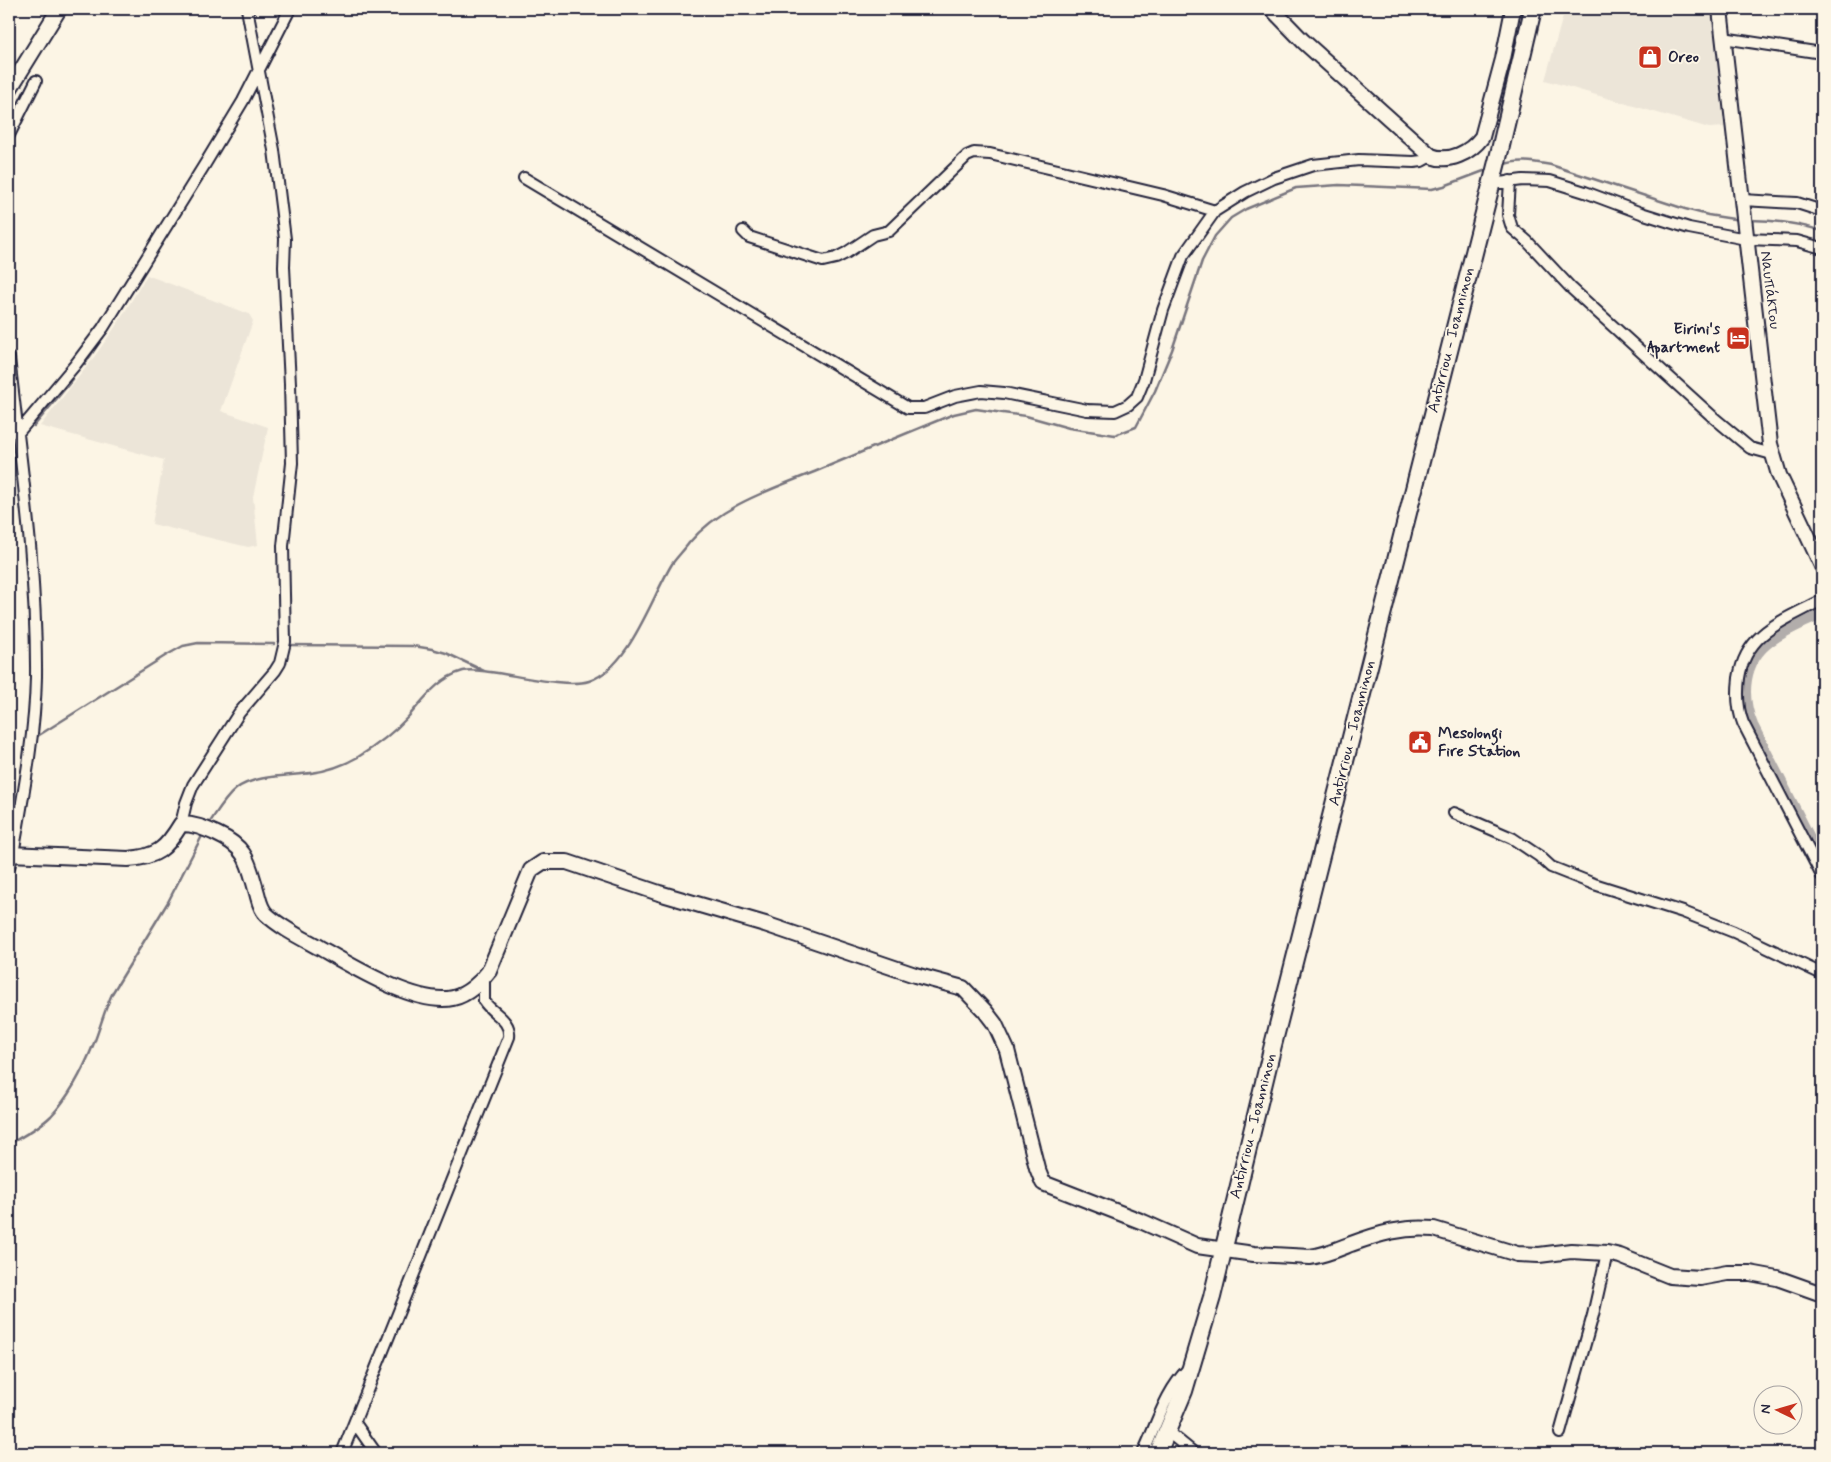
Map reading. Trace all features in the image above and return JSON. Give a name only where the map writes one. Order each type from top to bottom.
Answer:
[{"type":"main road","name":"Antirriou - Ioanninon","points":[[1158,1453],[1168,1432],[1192,1364],[1212,1297],[1222,1250],[1501,145],[1533,9]]},
{"type":"street","points":[[9,90],[59,9]]},
{"type":"street","points":[[9,358],[35,629],[36,679],[30,749],[10,858],[146,858],[163,848],[181,824],[193,785],[240,713],[275,671],[280,663],[285,642],[283,546],[292,463],[284,267],[285,240],[276,159],[247,9]]},
{"type":"street","points":[[17,434],[75,365],[103,328],[243,101],[290,9]]},
{"type":"street","points":[[1272,9],[1303,41],[1431,156],[1442,159],[1451,158],[1474,146],[1482,137],[1503,59],[1513,9]]},
{"type":"street","name":"Ναυπάκτου","points":[[1720,9],[1745,236],[1772,454],[1785,487],[1822,566]]},
{"type":"street","points":[[1723,38],[1822,53]]},
{"type":"street","points":[[9,135],[36,81]]},
{"type":"street","points":[[1482,137],[1501,145]]},
{"type":"street","points":[[743,231],[749,237],[818,260],[836,258],[873,235],[889,231],[967,156],[980,153],[1163,195],[1216,211]]},
{"type":"street","points":[[524,178],[912,409],[924,408],[961,394],[981,391],[1004,393],[1087,410],[1115,411],[1128,405],[1137,397],[1144,380],[1163,310],[1183,256],[1216,211],[1245,192],[1274,178],[1313,166],[1359,160],[1414,162],[1431,156]]},
{"type":"street","points":[[1492,181],[1538,180],[1557,183],[1673,223],[1745,236],[1797,241],[1822,248]]},
{"type":"street","points":[[1510,181],[1508,215],[1509,224],[1514,230],[1571,288],[1713,417],[1750,448],[1772,454]]},
{"type":"street","points":[[1742,206],[1797,203],[1822,211]]},
{"type":"street","points":[[1822,600],[1768,629],[1754,642],[1741,664],[1737,695],[1739,713],[1743,723],[1822,876]]},
{"type":"street","points":[[1454,813],[1512,838],[1551,866],[1594,884],[1683,912],[1725,928],[1822,974]]},
{"type":"street","points":[[181,824],[200,826],[232,841],[239,847],[250,870],[261,906],[266,914],[298,936],[354,968],[410,993],[438,998],[456,997],[484,979],[492,966],[528,874],[534,866],[548,861],[567,862],[963,988],[985,1011],[1001,1035],[1007,1050],[1034,1159],[1043,1183],[1143,1222],[1189,1243],[1222,1250],[1310,1257],[1332,1253],[1369,1237],[1402,1229],[1434,1229],[1517,1254],[1538,1255],[1571,1251],[1607,1253],[1620,1256],[1670,1276],[1700,1278],[1727,1273],[1750,1273],[1777,1278],[1822,1294]]},
{"type":"street","points":[[342,1453],[510,1037],[509,1028],[484,1001],[484,979]]},
{"type":"street","points":[[1560,1433],[1593,1315],[1607,1253]]},
{"type":"street","points":[[1143,1453],[1176,1381],[1192,1364]]},
{"type":"street","points":[[355,1422],[376,1453]]},
{"type":"street","points":[[1168,1432],[1194,1453]]},
{"type":"shaded area","points":[[1565,9],[1713,9],[1726,127],[1709,128],[1545,80]]},
{"type":"shaded area","points":[[147,275],[249,314],[253,321],[221,411],[268,427],[253,497],[258,545],[248,547],[152,524],[164,460],[40,426],[92,360],[118,323]]},
{"type":"waterway","points":[[266,68],[296,9]]},
{"type":"waterway","points":[[1502,165],[1520,162],[1551,165],[1685,209],[1740,220]]},
{"type":"waterway","points":[[208,825],[228,797],[243,784],[261,779],[323,771],[358,757],[391,733],[432,690],[454,674],[466,670],[476,670],[541,680],[580,683],[589,681],[603,673],[616,662],[628,647],[672,564],[689,543],[702,529],[717,518],[766,491],[954,414],[976,409],[1026,416],[1069,428],[1115,435],[1136,427],[1155,391],[1172,350],[1202,261],[1215,236],[1231,218],[1246,209],[1296,188],[1339,185],[1432,189],[1489,169]]},
{"type":"waterway","points":[[1750,220],[1786,222],[1822,231]]},
{"type":"waterway","points":[[85,364],[155,253]]},
{"type":"waterway","points":[[34,426],[73,379]]},
{"type":"waterway","points":[[1822,614],[1783,633],[1762,649],[1750,669],[1746,691],[1749,714],[1753,725],[1822,861]]},
{"type":"waterway","points":[[36,737],[183,646],[198,643],[274,644]]},
{"type":"waterway","points":[[286,645],[413,646],[446,653],[484,671]]},
{"type":"waterway","points":[[9,1144],[31,1132],[51,1116],[70,1091],[90,1052],[113,992],[168,902],[203,834]]},
{"type":"place","name":"Oreo","points":[[1650,57]]},
{"type":"place","name":"Eirini's Apartment","points":[[1738,338]]},
{"type":"place","name":"Mesolongi Fire Station","points":[[1420,742]]}]
